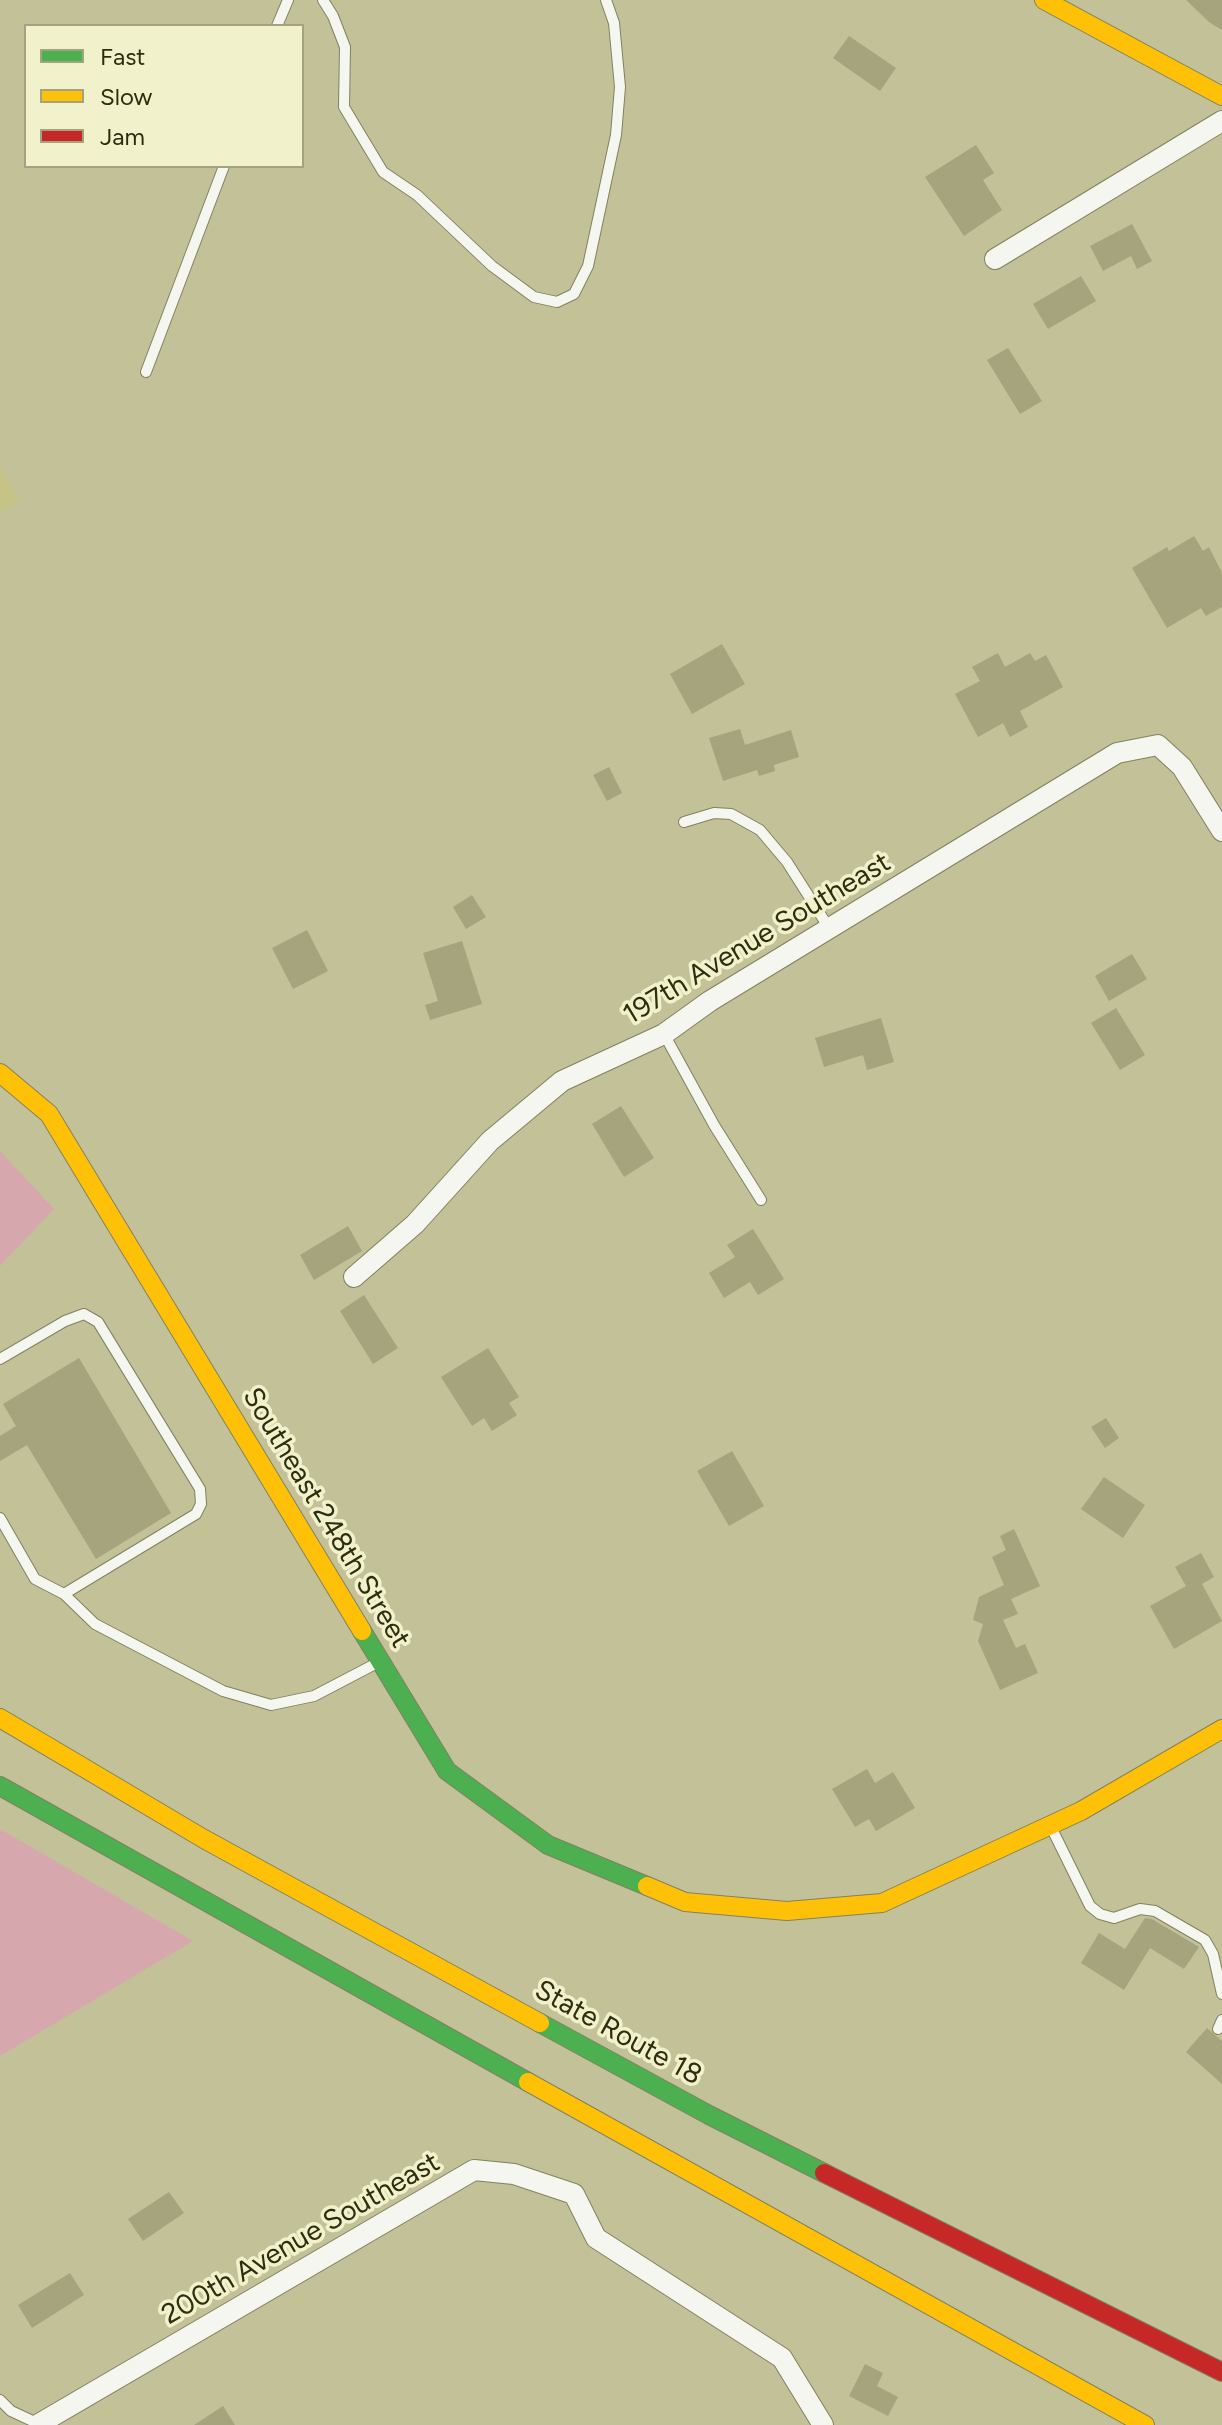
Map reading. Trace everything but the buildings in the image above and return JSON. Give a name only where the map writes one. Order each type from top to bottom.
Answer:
[{"type":"main road","points":[[1044,0],[1222,96]]},
{"type":"main road","name":"Southeast 248th Street","points":[[0,1073],[49,1114],[447,1771],[548,1845],[685,1902],[787,1911],[882,1903],[1050,1825]]},
{"type":"main road","name":"State Route 18","points":[[0,1718],[204,1839],[709,2115],[1222,2372]]},
{"type":"main road","points":[[1050,1825],[1081,1811],[1222,1729]]},
{"type":"main road","points":[[0,1786],[240,1923],[1145,2425]]},
{"type":"street","points":[[995,259],[1222,121]]},
{"type":"street","name":"197th Avenue Southeast","points":[[354,1277],[415,1224],[490,1141],[562,1081],[664,1034],[710,1001],[1117,753],[1158,745],[1182,767],[1222,831]]},
{"type":"street","name":"200th Avenue Southeast","points":[[39,2424],[474,2170],[514,2174],[574,2194],[596,2238],[782,2358],[823,2425]]},
{"type":"lane","points":[[278,24],[288,0]]},
{"type":"lane","points":[[323,0],[345,47],[344,107],[383,172],[417,195],[492,266],[534,297],[557,302],[574,294],[588,266],[616,135],[620,87],[614,23],[606,0]]},
{"type":"lane","points":[[146,372],[223,168]]},
{"type":"lane","points":[[684,822],[714,813],[731,814],[760,830],[787,862],[829,928]]},
{"type":"lane","points":[[664,1034],[714,1125],[761,1200]]},
{"type":"lane","points":[[0,1359],[65,1321],[84,1314],[98,1322],[200,1489],[201,1504],[196,1514],[64,1594]]},
{"type":"lane","points":[[0,1518],[35,1579],[64,1594],[95,1624],[223,1691],[271,1705],[314,1696],[381,1661]]},
{"type":"lane","points":[[1050,1825],[1090,1906],[1100,1914],[1114,1918],[1140,1909],[1155,1911],[1205,1940],[1213,1954],[1222,1994]]},
{"type":"lane","points":[[0,2400],[11,2411],[39,2424]]},
{"type":"shaded area","points":[[0,466],[19,500],[0,513]]},
{"type":"shaded area","points":[[0,1151],[54,1209],[0,1266]]},
{"type":"shaded area","points":[[0,1829],[193,1941],[0,2056]]},
{"type":"traffic: fast","points":[[362,1631],[447,1771],[548,1845],[647,1886]]},
{"type":"traffic: fast","points":[[0,1786],[528,2082]]},
{"type":"traffic: fast","points":[[540,2023],[709,2115],[824,2173]]},
{"type":"traffic: slow","points":[[1044,0],[1222,96]]},
{"type":"traffic: slow","points":[[0,1073],[49,1114],[362,1631]]},
{"type":"traffic: slow","points":[[0,1718],[204,1839],[540,2023]]},
{"type":"traffic: slow","points":[[647,1886],[685,1902],[787,1911],[882,1903],[1081,1811],[1222,1729]]},
{"type":"traffic: slow","points":[[528,2082],[1145,2425]]},
{"type":"traffic: jam","points":[[824,2173],[1222,2372]]}]
